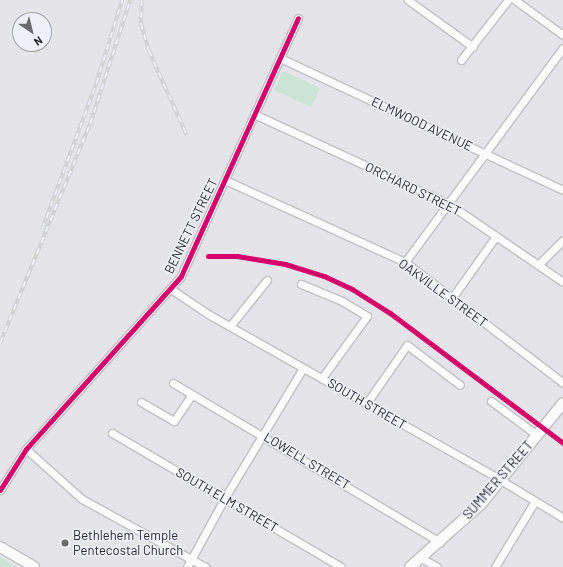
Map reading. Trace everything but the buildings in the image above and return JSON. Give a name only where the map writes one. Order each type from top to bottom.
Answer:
[{"type":"main road","name":"SUMMER STREET","points":[[410,567],[440,542],[481,504],[563,403]]},
{"type":"main road","points":[[0,547],[34,567]]},
{"type":"street","points":[[408,0],[473,47]]},
{"type":"street","points":[[461,60],[473,47],[508,0]]},
{"type":"street","points":[[515,0],[563,35]]},
{"type":"street","name":"BENNETT STREET","points":[[0,490],[26,449],[171,290],[187,264],[298,18]]},
{"type":"street","points":[[405,262],[563,48]]},
{"type":"street","name":"ELMWOOD AVENUE","points":[[280,58],[563,190]]},
{"type":"street","name":"ORCHARD STREET","points":[[254,114],[449,204],[563,282]]},
{"type":"street","name":"OAKVILLE STREET","points":[[225,180],[405,262],[563,383]]},
{"type":"street","points":[[452,298],[496,236]]},
{"type":"street","points":[[538,265],[563,240]]},
{"type":"street","points":[[230,326],[267,280]]},
{"type":"street","points":[[302,284],[342,301],[367,316],[322,378]]},
{"type":"street","name":"SOUTH STREET","points":[[171,290],[230,326],[501,480],[563,518]]},
{"type":"street","points":[[366,404],[407,345],[460,385]]},
{"type":"street","points":[[187,567],[224,499],[264,435],[303,368]]},
{"type":"street","name":"LOWELL STREET","points":[[173,383],[264,435],[440,542]]},
{"type":"street","points":[[141,402],[174,421],[192,394]]},
{"type":"street","points":[[491,401],[537,435]]},
{"type":"street","name":"SOUTH ELM STREET","points":[[112,433],[341,567]]},
{"type":"street","points":[[26,449],[82,499],[205,567]]},
{"type":"street","points":[[495,567],[535,501]]},
{"type":"street","points":[[424,556],[425,560],[437,567]]},
{"type":"green space","points":[[283,71],[320,88],[311,107],[274,90]]},
{"type":"green space","points":[[0,557],[16,567],[0,567]]},
{"type":"railway","points":[[42,229],[96,84],[122,0]]},
{"type":"railway","points":[[0,343],[90,124],[130,0]]},
{"type":"railway","points":[[142,0],[141,23],[149,51],[187,135]]},
{"type":"cycle path","points":[[0,490],[26,449],[181,276],[298,18]]},
{"type":"cycle path","points":[[208,256],[237,256],[285,264],[324,276],[352,289],[390,313],[563,443]]},
{"type":"place","name":"Bethlehem Temple Pentecostal Church","points":[[65,543]]}]
